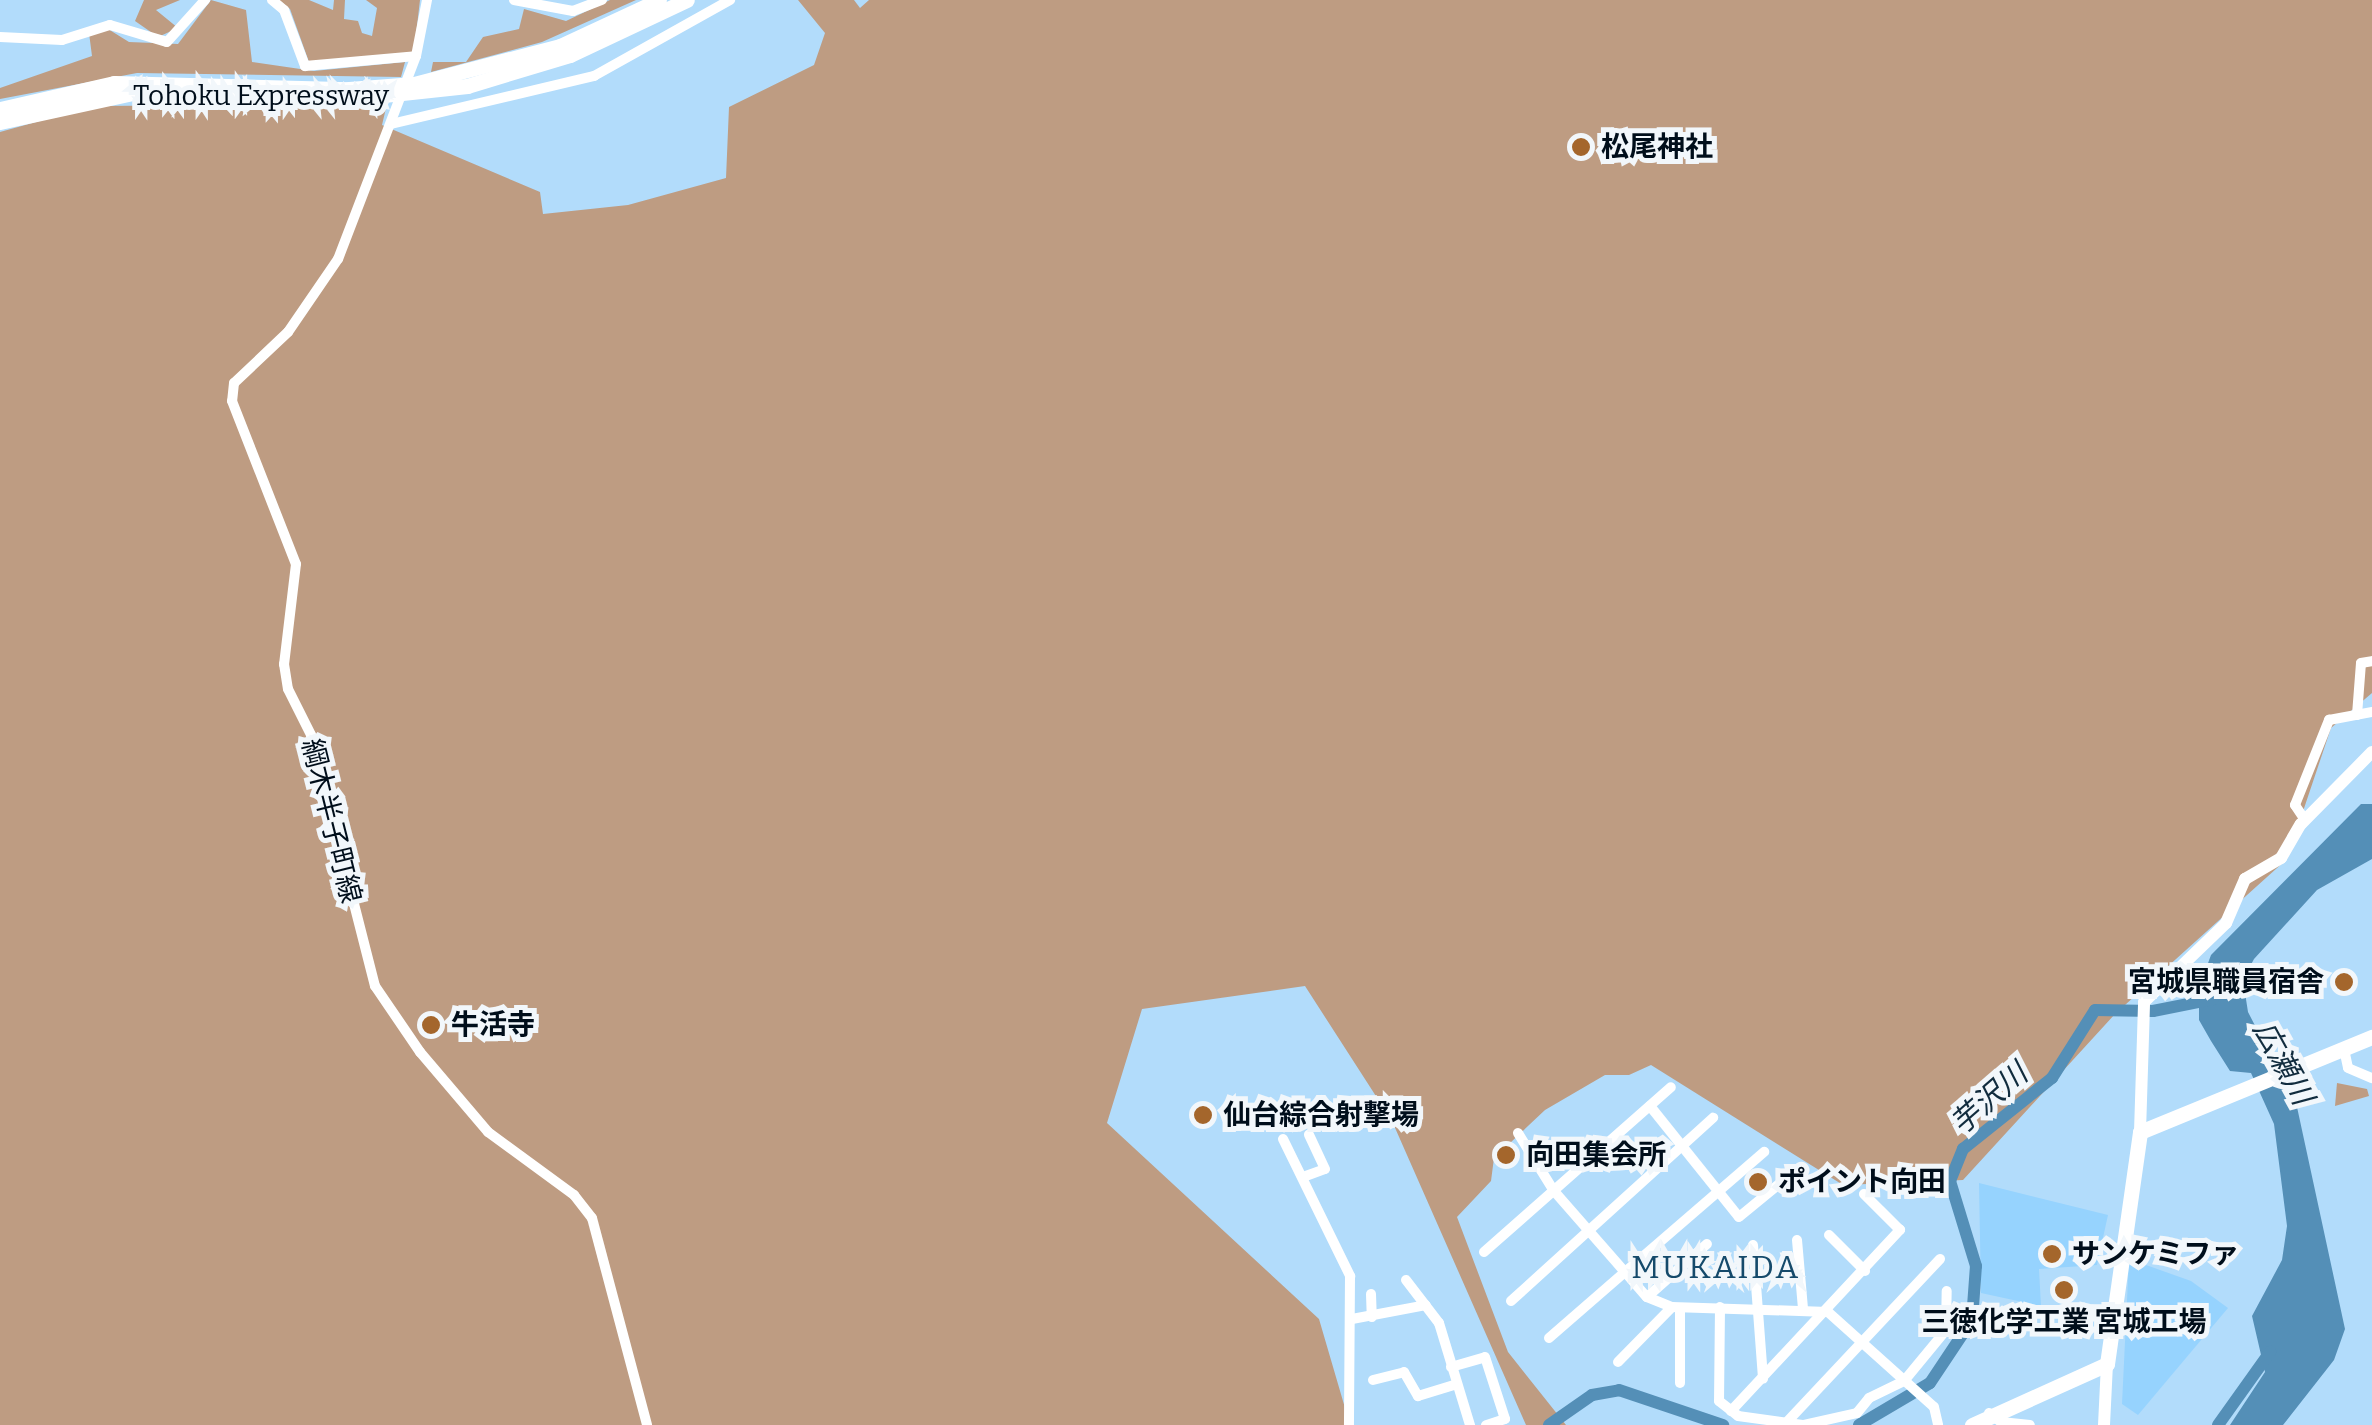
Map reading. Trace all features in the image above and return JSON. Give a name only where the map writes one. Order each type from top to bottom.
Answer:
[{"type":"highway","name":"Tohoku Expressway","points":[[0,109],[93,86],[142,82],[348,89],[414,84],[560,46],[659,0]]},
{"type":"highway","name":"Tohoku Expressway","points":[[0,122],[133,94],[338,100],[467,86],[570,55],[686,0]]},
{"type":"highway","points":[[1972,1425],[1989,1412],[2106,1364],[2140,1132],[2372,1036]]},
{"type":"main road","points":[[2140,1132],[2144,1002],[2226,922],[2245,878],[2280,858],[2305,820],[2372,752]]},
{"type":"main road","points":[[2104,1425],[2106,1364]]},
{"type":"street","points":[[0,37],[62,40],[110,24],[167,42],[205,0]]},
{"type":"street","points":[[272,0],[284,10],[304,66],[415,59]]},
{"type":"street","points":[[393,121],[415,59],[427,0]]},
{"type":"street","points":[[514,0],[573,11],[602,0]]},
{"type":"street","points":[[393,121],[594,76],[730,0]]},
{"type":"street","name":"綱木半子町線","points":[[393,121],[338,259],[288,332],[233,387],[240,428],[296,564],[284,664],[288,689],[311,735],[375,986],[420,1052],[488,1132],[574,1195],[592,1218],[647,1425]]},
{"type":"street","points":[[2357,715],[2361,663],[2372,661]]},
{"type":"street","points":[[2305,820],[2295,804],[2329,720],[2372,712]]},
{"type":"street","points":[[2344,1048],[2348,1068],[2372,1078]]},
{"type":"street","points":[[1484,1252],[1671,1088]]},
{"type":"street","points":[[1650,1106],[1739,1217],[1789,1176]]},
{"type":"street","points":[[1511,1301],[1713,1118]]},
{"type":"street","points":[[1518,1133],[1554,1191],[1647,1297],[1676,1308],[1804,1308],[1828,1312],[1928,1402],[1938,1425]]},
{"type":"street","points":[[1303,1178],[1325,1169],[1310,1134]]},
{"type":"street","points":[[1282,1139],[1346,1262],[1352,1319],[1349,1425]]},
{"type":"street","points":[[1549,1338],[1764,1152]]},
{"type":"street","points":[[1731,1411],[1828,1312],[1900,1230],[1864,1194]]},
{"type":"street","points":[[1828,1236],[1865,1270]]},
{"type":"street","points":[[1798,1240],[1804,1308]]},
{"type":"street","points":[[1647,1297],[1707,1244]]},
{"type":"street","points":[[1753,1245],[1763,1378]]},
{"type":"street","points":[[1786,1423],[1940,1259]]},
{"type":"street","points":[[1406,1280],[1439,1323],[1470,1425]]},
{"type":"street","points":[[1720,1307],[1719,1401],[1731,1411],[1786,1423],[1857,1413],[1869,1398],[1905,1381],[1946,1330],[1947,1291]]},
{"type":"street","points":[[1371,1294],[1372,1317]]},
{"type":"street","points":[[1352,1319],[1372,1317],[1398,1304],[1426,1306]]},
{"type":"street","points":[[1618,1362],[1676,1308]]},
{"type":"street","points":[[1676,1308],[1680,1383]]},
{"type":"street","points":[[1451,1367],[1485,1356],[1505,1419],[1486,1425]]},
{"type":"street","points":[[1373,1380],[1404,1372],[1418,1396],[1457,1384]]},
{"type":"street","points":[[1989,1412],[2000,1422],[2030,1425]]},
{"type":"shaded area","points":[[144,0],[180,0],[156,10],[178,28],[158,37],[135,21]]},
{"type":"shaded area","points":[[211,0],[246,10],[252,62],[314,71],[405,62],[401,77],[137,73],[0,99],[0,88],[92,56],[89,33],[108,29],[129,42],[178,44]]},
{"type":"shaded area","points":[[279,0],[309,0],[333,10],[334,0],[345,0],[344,19],[358,21],[362,33],[372,36],[377,8],[366,0],[420,0],[414,52],[309,62],[290,9]]},
{"type":"shaded area","points":[[610,0],[636,0],[542,42],[431,72],[433,62],[466,62],[483,37],[519,29],[524,9],[566,21]]},
{"type":"shaded area","points":[[798,0],[854,0],[860,8],[869,0],[2372,0],[2372,693],[2331,728],[2287,859],[2115,1014],[1963,1180],[1843,1185],[1651,1065],[1629,1075],[1605,1075],[1545,1110],[1494,1158],[1491,1181],[1457,1217],[1508,1352],[1566,1425],[1526,1425],[1392,1121],[1305,986],[1142,1009],[1107,1123],[1319,1319],[1350,1425],[0,1425],[0,132],[94,106],[387,104],[382,125],[540,192],[543,214],[628,205],[726,178],[729,107],[814,65],[825,33]]},
{"type":"shaded area","points":[[2361,804],[2372,804],[2372,859],[2317,890],[2254,959],[2243,980],[2248,1012],[2297,1107],[2345,1329],[2334,1360],[2283,1425],[2230,1425],[2265,1372],[2252,1316],[2282,1260],[2287,1226],[2274,1124],[2251,1073],[2230,1071],[2199,1020],[2199,988],[2211,955]]},
{"type":"shaded area","points":[[2337,1083],[2367,1089],[2369,1096],[2335,1106]]},
{"type":"shaded area","name":"サンケミファ","points":[[1979,1183],[2108,1215],[2097,1265],[2039,1269],[2041,1306],[1981,1293]]},
{"type":"shaded area","points":[[2129,1259],[2191,1281],[2228,1308],[2138,1415],[2122,1404]]},
{"type":"waterway","name":"芋沢川","points":[[1859,1425],[1930,1383],[1972,1320],[1976,1266],[1950,1181],[1963,1149],[2052,1078],[2095,1010],[2153,1011],[2213,999]]},
{"type":"waterway","name":"広瀬川","points":[[2218,1425],[2270,1352]]},
{"type":"waterway","name":"芋沢川","points":[[1549,1425],[1592,1395],[1619,1390],[1723,1425]]},
{"type":"place","name":"松尾神社","points":[[1581,147]]},
{"type":"place","name":"宮城県職員宿舎","points":[[2344,982]]},
{"type":"place","name":"牛活寺","points":[[431,1025]]},
{"type":"place","name":"仙台綜合射撃場","points":[[1203,1115]]},
{"type":"place","name":"向田集会所","points":[[1506,1155]]},
{"type":"place","name":"ポイント向田","points":[[1758,1182]]},
{"type":"place","name":"サンケミファ","points":[[2052,1254]]},
{"type":"place","name":"三徳化学工業 宮城工場","points":[[2064,1290]]},
{"type":"district","name":"MUKAIDA","points":[[1716,1267]]}]
